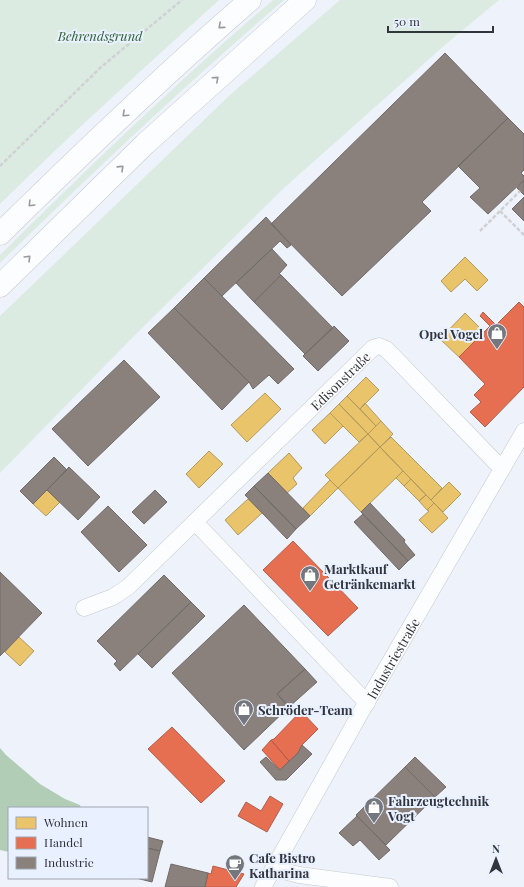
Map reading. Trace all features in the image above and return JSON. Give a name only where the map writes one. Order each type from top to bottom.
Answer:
[{"type":"highway","points":[[0,234],[156,84],[250,0]]},
{"type":"highway","points":[[0,286],[145,144],[305,0]]},
{"type":"street","name":"Edisonstraße","points":[[84,608],[113,597],[128,587],[365,355],[373,348],[379,346],[386,349],[394,357],[502,469]]},
{"type":"street","name":"Industriestraße","points":[[263,887],[524,431]]},
{"type":"street","points":[[195,522],[367,703]]},
{"type":"street","points":[[275,867],[299,875],[390,887]]},
{"type":"path","points":[[0,166],[100,68],[182,0]]},
{"type":"path","points":[[480,231],[520,191]]},
{"type":"path","points":[[500,211],[524,235]]},
{"type":"green space","name":"Behrendsgrund","points":[[0,0],[219,0],[81,126],[0,204]]},
{"type":"green space","points":[[273,0],[284,0],[140,129],[0,263],[0,255],[100,157],[168,93]]},
{"type":"green space","points":[[340,0],[499,0],[446,44],[284,188],[130,340],[0,473],[0,316],[230,95]]},
{"type":"shaded area","points":[[0,748],[40,784],[65,799],[80,805],[81,807],[8,807],[8,852],[0,850]]},
{"type":"building: Wohnen","points":[[465,257],[488,280],[477,291],[465,279],[451,292],[441,281]]},
{"type":"building: Wohnen","points":[[465,313],[484,332],[459,357],[440,339]]},
{"type":"building: Wohnen","points":[[366,377],[379,390],[360,409],[347,396]]},
{"type":"building: Wohnen","points":[[265,393],[281,409],[247,442],[231,425]]},
{"type":"building: Wohnen","points":[[347,396],[376,426],[368,434],[339,404]]},
{"type":"building: Wohnen","points":[[365,403],[381,421],[376,426],[360,409]]},
{"type":"building: Wohnen","points":[[339,404],[368,434],[359,442],[330,413]]},
{"type":"building: Wohnen","points":[[330,413],[343,426],[325,444],[312,430]]},
{"type":"building: Wohnen","points":[[381,421],[393,434],[380,447],[368,434]]},
{"type":"building: Wohnen","points":[[368,434],[380,447],[338,488],[325,475]]},
{"type":"building: Wohnen","points":[[391,437],[442,488],[431,500],[380,447]]},
{"type":"building: Wohnen","points":[[380,447],[403,471],[361,512],[338,488]]},
{"type":"building: Wohnen","points":[[209,451],[223,464],[199,488],[186,474]]},
{"type":"building: Wohnen","points":[[289,453],[302,468],[293,478],[297,484],[287,493],[268,473]]},
{"type":"building: Wohnen","points":[[403,471],[411,479],[404,486],[396,478]]},
{"type":"building: Wohnen","points":[[411,479],[426,495],[419,501],[404,486]]},
{"type":"building: Wohnen","points":[[330,480],[338,488],[310,516],[303,508]]},
{"type":"building: Wohnen","points":[[449,482],[461,494],[443,512],[431,500]]},
{"type":"building: Wohnen","points":[[47,490],[60,502],[46,516],[33,504]]},
{"type":"building: Wohnen","points":[[426,495],[434,503],[427,510],[419,501]]},
{"type":"building: Wohnen","points":[[248,499],[262,513],[238,535],[225,520]]},
{"type":"building: Wohnen","points":[[434,503],[448,518],[432,533],[419,520],[429,511],[427,510]]},
{"type":"building: Wohnen","points":[[19,637],[34,651],[20,666],[5,652]]},
{"type":"building: Handel","points":[[519,302],[524,307],[524,387],[485,427],[470,412],[481,402],[474,395],[485,384],[459,357],[490,326],[480,316],[483,312],[496,325]]},
{"type":"building: Handel","points":[[293,541],[358,608],[328,636],[263,570]]},
{"type":"building: Handel","points":[[301,711],[318,729],[302,745],[298,753],[289,761],[271,740],[274,739]]},
{"type":"building: Handel","points":[[172,727],[225,781],[201,803],[148,749]]},
{"type":"building: Handel","points":[[271,740],[289,761],[280,770],[262,750]]},
{"type":"building: Handel","points":[[270,796],[283,804],[267,832],[238,816],[246,802],[261,811]]},
{"type":"building: Handel","points":[[213,866],[244,874],[236,887],[205,887],[208,873],[211,874]]},
{"type":"building: Industrie","points":[[445,53],[508,118],[422,202],[431,211],[342,296],[271,224]]},
{"type":"building: Industrie","points":[[508,118],[524,134],[524,170],[521,173],[524,176],[524,180],[488,214],[470,197],[480,188],[458,166]]},
{"type":"building: Industrie","points":[[524,180],[524,195],[517,188]]},
{"type":"building: Industrie","points":[[524,197],[524,221],[512,209]]},
{"type":"building: Industrie","points":[[266,217],[291,245],[287,248],[280,241],[222,296],[204,278]]},
{"type":"building: Industrie","points":[[272,249],[287,265],[279,274],[281,275],[254,302],[236,283]]},
{"type":"building: Industrie","points":[[281,275],[333,328],[305,354],[254,302]]},
{"type":"building: Industrie","points":[[204,278],[294,369],[278,384],[269,375],[253,389],[249,382],[174,308]]},
{"type":"building: Industrie","points":[[174,308],[249,382],[222,410],[148,333]]},
{"type":"building: Industrie","points":[[334,326],[349,341],[318,371],[303,356]]},
{"type":"building: Industrie","points":[[124,360],[160,397],[88,466],[52,429]]},
{"type":"building: Industrie","points":[[54,457],[67,470],[33,504],[20,491]]},
{"type":"building: Industrie","points":[[69,467],[100,497],[78,520],[47,490]]},
{"type":"building: Industrie","points":[[268,473],[310,516],[296,529],[254,486]]},
{"type":"building: Industrie","points":[[254,486],[296,529],[287,539],[245,495]]},
{"type":"building: Industrie","points":[[155,490],[167,502],[144,524],[132,512]]},
{"type":"building: Industrie","points":[[370,503],[405,540],[404,542],[415,555],[408,561],[361,512]]},
{"type":"building: Industrie","points":[[108,506],[147,545],[119,572],[81,532]]},
{"type":"building: Industrie","points":[[363,514],[408,561],[399,570],[354,522]]},
{"type":"building: Industrie","points":[[0,572],[42,613],[0,656]]},
{"type":"building: Industrie","points":[[164,575],[191,602],[120,671],[114,664],[117,661],[97,641]]},
{"type":"building: Industrie","points":[[191,602],[205,616],[152,668],[138,654]]},
{"type":"building: Industrie","points":[[244,605],[305,669],[277,694],[289,707],[244,750],[172,673]]},
{"type":"building: Industrie","points":[[305,669],[317,682],[289,707],[277,694]]},
{"type":"building: Industrie","points":[[302,745],[312,754],[286,780],[276,780],[260,762],[266,757],[280,770],[298,753]]},
{"type":"building: Industrie","points":[[415,757],[446,787],[435,797],[405,767]]},
{"type":"building: Industrie","points":[[405,767],[435,797],[386,845],[356,815]]},
{"type":"building: Industrie","points":[[357,816],[390,850],[379,860],[360,840],[353,846],[339,833]]},
{"type":"building: Industrie","points":[[148,837],[163,841],[160,851],[148,848]]},
{"type":"building: Industrie","points":[[148,848],[160,851],[152,882],[140,879],[148,879]]},
{"type":"building: Industrie","points":[[171,864],[208,873],[205,887],[165,887]]},
{"type":"place","name":"Opel Vogel","points":[[497,350]]},
{"type":"place","name":"Marktkauf Getränkemarkt","points":[[310,592]]},
{"type":"place","name":"Schröder-Team","points":[[244,726]]},
{"type":"place","name":"Fahrzeugtechnik Vogt","points":[[374,824]]},
{"type":"place","name":"Cafe Bistro Katharina","points":[[235,881]]}]
